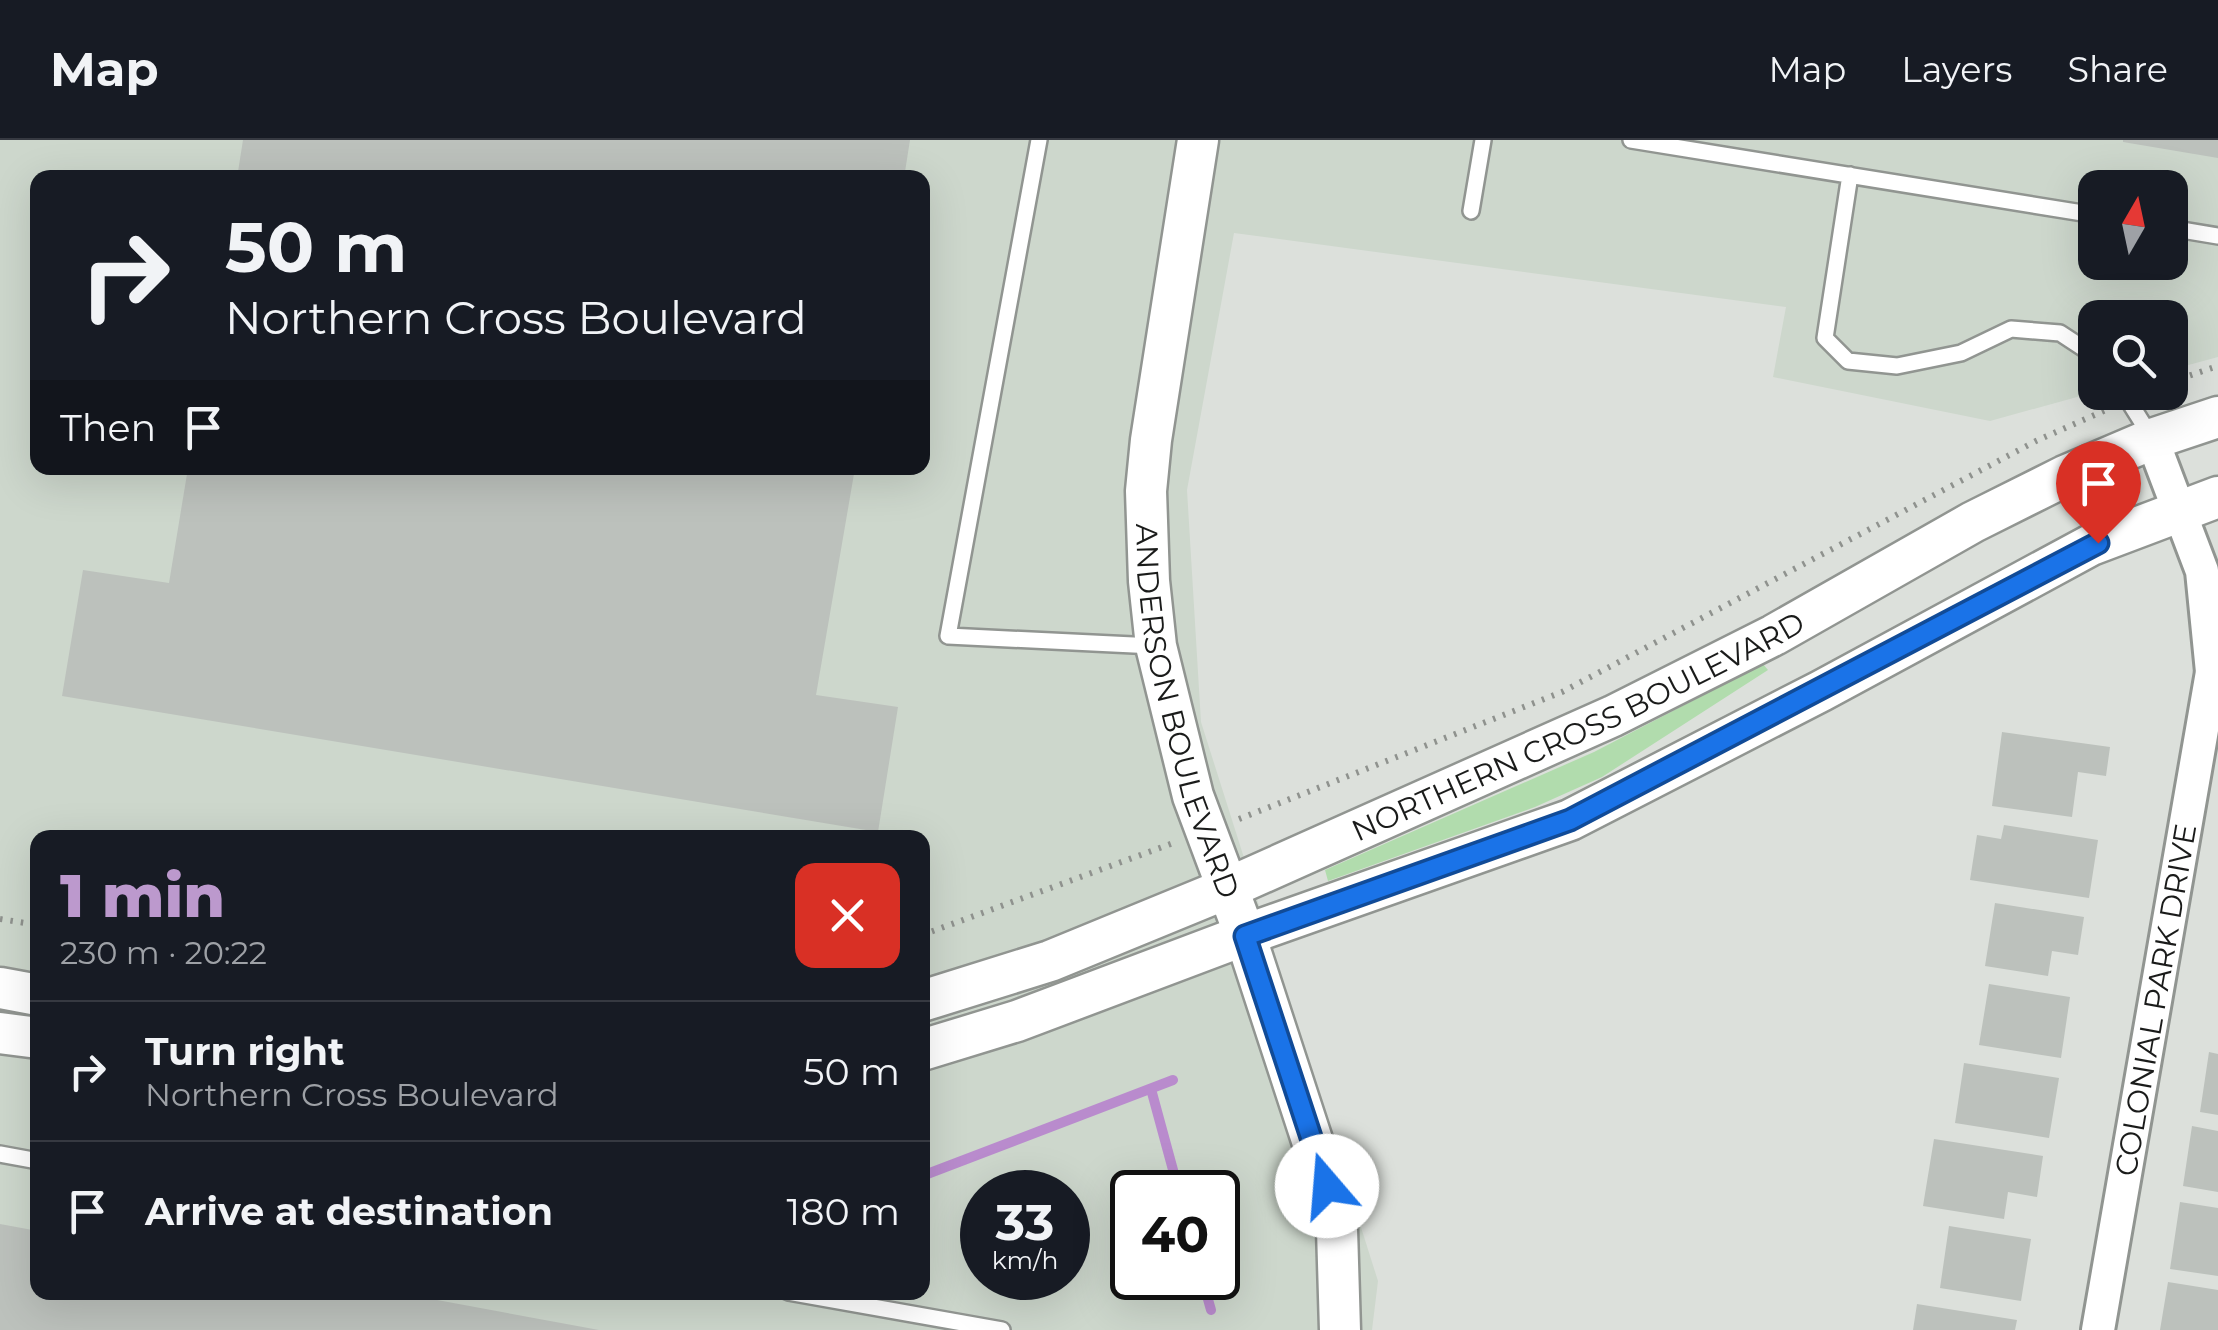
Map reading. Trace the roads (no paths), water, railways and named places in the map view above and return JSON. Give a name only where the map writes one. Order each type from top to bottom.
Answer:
[{"type":"street","name":"ANDERSON BOULEVARD","points":[[1198,140],[1150,440],[1146,491],[1156,646],[1194,796],[1245,936],[1327,1186],[1337,1229],[1340,1330]]},
{"type":"street","name":"NORTHERN CROSS BOULEVARD","points":[[930,998],[1050,961],[1228,888],[1613,716],[1774,635],[1973,522],[2065,476],[2152,439],[2218,417]]},
{"type":"street","name":"COLONIAL PARK DRIVE","points":[[2098,1330],[2215,672],[2202,571],[2152,439]]},
{"type":"street","points":[[930,1048],[1017,1021],[1570,820],[1821,691],[2091,545],[2218,497]]},
{"type":"street","points":[[0,988],[30,993]]},
{"type":"street","points":[[0,1032],[30,1037]]},
{"type":"lane","points":[[1039,140],[948,636],[1156,646]]},
{"type":"lane","points":[[1471,211],[1483,140]]},
{"type":"lane","points":[[1631,140],[2078,213]]},
{"type":"lane","points":[[1850,176],[1825,338],[1848,361],[1896,366],[1961,353],[2011,329],[2060,333],[2078,345]]},
{"type":"lane","points":[[2188,231],[2218,236]]},
{"type":"lane","points":[[2134,410],[2152,439]]},
{"type":"lane","points":[[0,1154],[30,1160]]},
{"type":"lane","points":[[833,1300],[1002,1330]]},
{"type":"waterway","points":[[930,1173],[1173,1080]]},
{"type":"waterway","points":[[1151,1089],[1173,1170]]},
{"type":"waterway","points":[[1208,1300],[1211,1310]]}]
